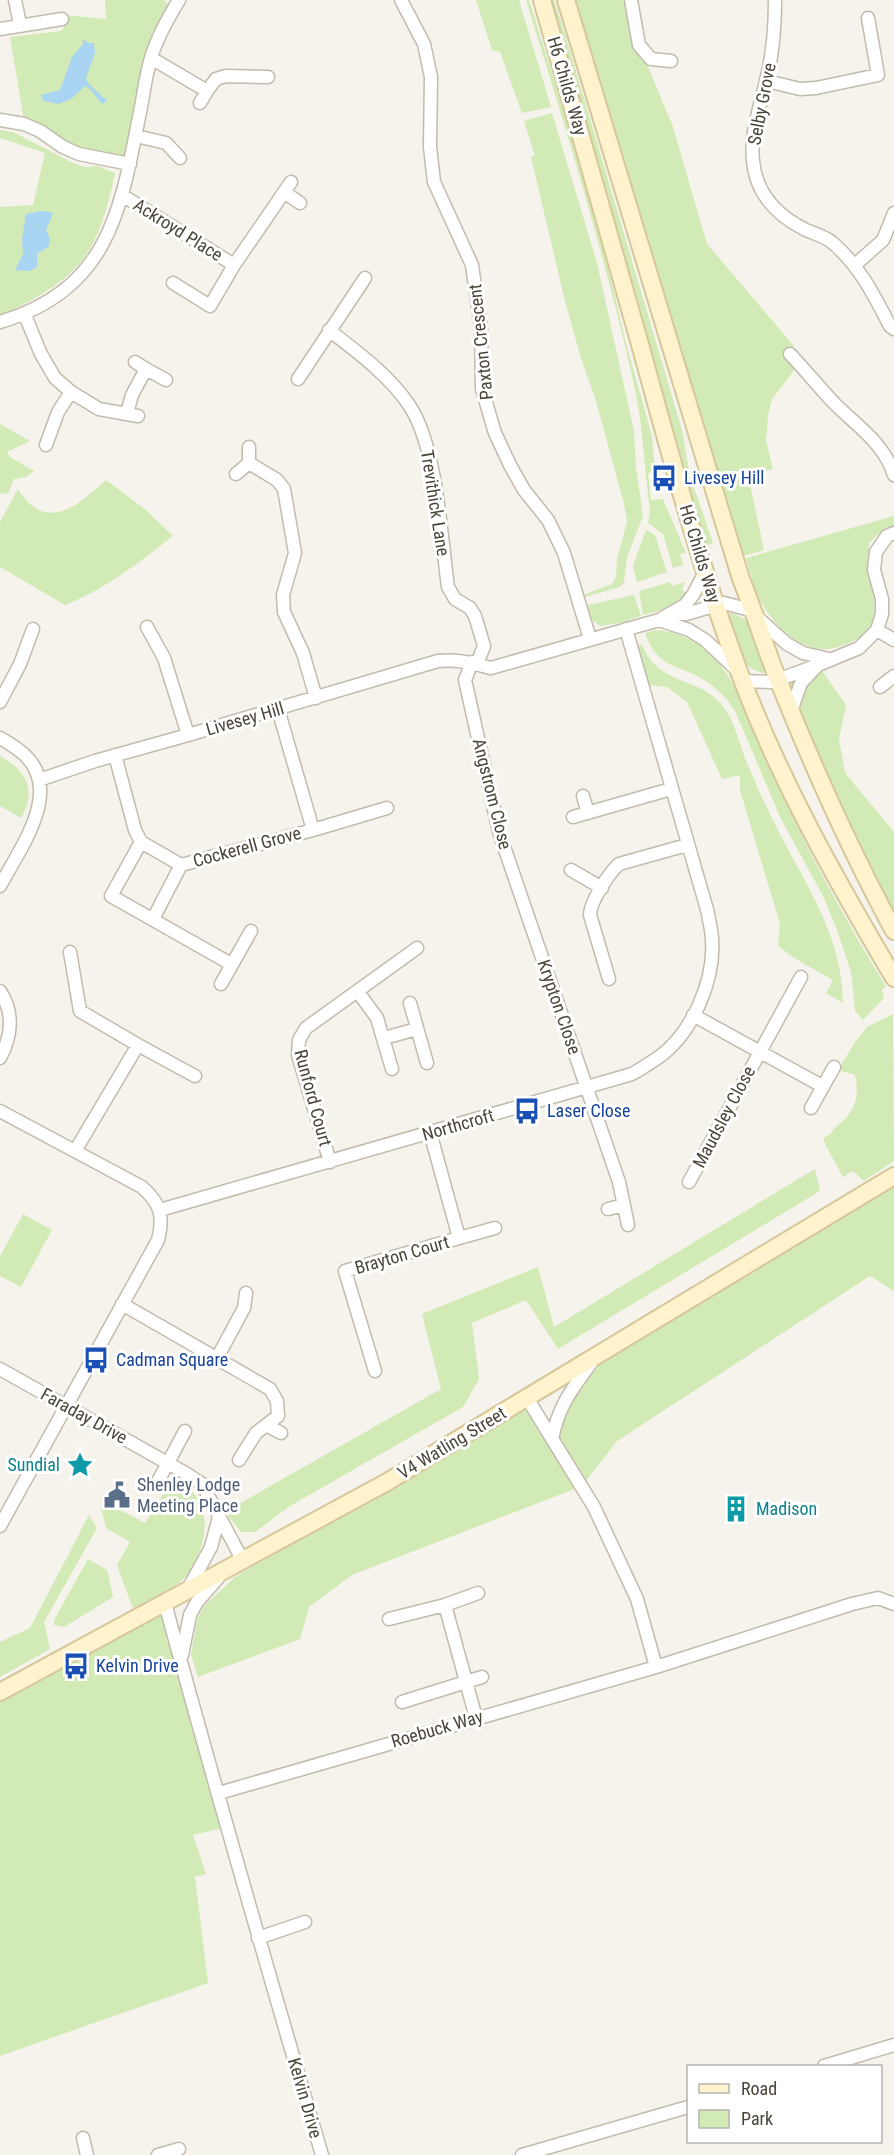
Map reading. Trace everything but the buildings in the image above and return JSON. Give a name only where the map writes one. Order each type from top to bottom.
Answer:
[{"type":"street","points":[[15,0],[20,24]]},
{"type":"street","points":[[0,322],[24,313],[68,288],[89,266],[106,240],[123,195],[151,58],[165,23],[178,0]]},
{"type":"street","name":"Paxton Crescent","points":[[401,0],[424,44],[431,77],[430,147],[434,182],[472,265],[481,328],[482,389],[495,433],[524,490],[548,520],[564,553],[590,639]]},
{"type":"street","name":"H6 Childs Way","points":[[542,0],[705,572],[741,676],[780,768],[838,884],[894,978]]},
{"type":"street","name":"H6 Childs Way","points":[[566,0],[741,579],[778,679],[833,810],[894,931]]},
{"type":"street","points":[[631,0],[639,45],[651,59],[671,61]]},
{"type":"street","name":"Selby Grove","points":[[775,0],[775,38],[753,135],[753,164],[763,194],[777,213],[832,242],[855,265],[871,289],[890,326],[894,328]]},
{"type":"street","points":[[0,28],[62,18]]},
{"type":"street","points":[[767,81],[800,89],[879,80],[868,18]]},
{"type":"street","points":[[151,58],[207,91]]},
{"type":"street","points":[[200,103],[216,79],[226,76],[268,77]]},
{"type":"street","points":[[0,120],[24,124],[40,131],[63,147],[79,153],[130,164]]},
{"type":"street","points":[[135,136],[166,144],[180,158]]},
{"type":"street","name":"Ackroyd Place","points":[[173,283],[210,306],[234,265],[287,187],[300,203]]},
{"type":"street","name":"Ackroyd Place","points":[[123,195],[234,265]]},
{"type":"street","points":[[855,265],[883,240],[894,213]]},
{"type":"street","points":[[298,379],[364,278]]},
{"type":"street","points":[[24,313],[40,354],[55,378],[71,392],[99,409],[133,415],[132,395],[146,369]]},
{"type":"street","name":"Trevithick Lane","points":[[329,330],[389,380],[410,406],[425,440],[432,464],[448,587],[455,599],[470,608],[484,646],[475,663]]},
{"type":"street","points":[[790,354],[835,404],[879,446],[890,462],[894,475]]},
{"type":"street","points":[[135,362],[166,380]]},
{"type":"street","points":[[46,445],[58,412],[71,392]]},
{"type":"street","points":[[236,474],[249,463],[249,447]]},
{"type":"street","points":[[249,463],[277,480],[284,489],[295,553],[283,595],[284,612],[303,653],[316,698]]},
{"type":"street","points":[[659,620],[689,630],[705,640],[741,676],[771,682],[859,648],[877,630],[882,614],[882,599],[874,570],[876,552],[887,536],[894,533]]},
{"type":"street","name":"Livesey Hill","points":[[39,780],[115,755],[438,661],[456,659],[491,668],[659,620],[685,604],[693,595],[705,572]]},
{"type":"street","name":"Livesey Hill","points":[[672,614],[686,614],[714,599],[755,614]]},
{"type":"street","points":[[755,614],[787,644],[824,662]]},
{"type":"street","points":[[147,627],[164,658],[188,735]]},
{"type":"street","points":[[0,702],[20,664],[33,629]]},
{"type":"street","name":"Northcroft","points":[[160,1210],[632,1074],[661,1056],[686,1029],[703,999],[711,967],[712,940],[708,913],[626,629]]},
{"type":"street","points":[[877,630],[894,640]]},
{"type":"street","points":[[791,711],[801,683],[824,662]]},
{"type":"street","name":"Angstrom Close","points":[[475,663],[465,680],[499,832],[530,926]]},
{"type":"street","points":[[880,687],[894,676]]},
{"type":"street","name":"Cockerell Grove","points":[[278,709],[313,830]]},
{"type":"street","points":[[0,738],[21,751],[32,764],[39,780],[41,798],[33,824],[0,886]]},
{"type":"street","points":[[115,755],[135,830],[141,842],[111,896],[231,964]]},
{"type":"street","points":[[573,817],[671,789]]},
{"type":"street","points":[[583,796],[588,813]]},
{"type":"street","name":"Cockerell Grove","points":[[141,842],[181,865],[387,808]]},
{"type":"street","points":[[609,980],[590,915],[590,909],[602,888],[619,864],[687,845]]},
{"type":"street","name":"Cockerell Grove","points":[[153,919],[181,865]]},
{"type":"street","points":[[572,870],[602,888]]},
{"type":"street","name":"Krypton Close","points":[[530,926],[587,1087]]},
{"type":"street","points":[[221,984],[251,931]]},
{"type":"street","name":"Runford Court","points":[[330,1162],[298,1055],[299,1040],[306,1028],[417,948]]},
{"type":"street","points":[[70,952],[80,1011],[195,1077]]},
{"type":"street","name":"Maudsley Close","points":[[689,1182],[801,977]]},
{"type":"street","points":[[0,991],[7,1000],[11,1026],[6,1047],[0,1058]]},
{"type":"street","points":[[358,992],[377,1018],[392,1069]]},
{"type":"street","points":[[410,1003],[428,1063]]},
{"type":"street","name":"Maudsley Close","points":[[693,1015],[822,1086]]},
{"type":"street","points":[[384,1038],[417,1029]]},
{"type":"street","points":[[75,1151],[138,1045]]},
{"type":"street","points":[[811,1108],[834,1067]]},
{"type":"street","points":[[587,1087],[620,1182],[628,1225]]},
{"type":"street","points":[[0,1111],[142,1187],[154,1198],[160,1210],[161,1225],[158,1240],[0,1526]]},
{"type":"street","name":"Brayton Court","points":[[430,1132],[459,1238]]},
{"type":"street","name":"V4 Watling Street","points":[[0,1692],[387,1482],[894,1176]]},
{"type":"street","points":[[608,1209],[624,1205]]},
{"type":"street","name":"Brayton Court","points":[[375,1371],[344,1266],[495,1228]]},
{"type":"street","points":[[217,1358],[244,1308],[246,1293]]},
{"type":"street","points":[[122,1304],[270,1389],[278,1401],[278,1416],[256,1433],[239,1460]]},
{"type":"street","points":[[552,1439],[564,1401],[595,1357]]},
{"type":"street","name":"Faraday Drive","points":[[0,1369],[168,1463],[202,1485],[243,1561]]},
{"type":"street","points":[[527,1398],[594,1508],[637,1599],[656,1667]]},
{"type":"street","points":[[268,1425],[281,1433]]},
{"type":"street","points":[[156,1485],[184,1430]]},
{"type":"street","points":[[186,1592],[211,1547],[219,1517]]},
{"type":"street","name":"Kelvin Drive","points":[[181,1660],[190,1616],[197,1602],[223,1572]]},
{"type":"street","points":[[389,1619],[445,1605],[478,1593]]},
{"type":"street","name":"Roebuck Way","points":[[219,1793],[656,1667],[852,1604],[878,1598],[894,1604]]},
{"type":"street","name":"Kelvin Drive","points":[[165,1603],[258,1938],[322,2155]]},
{"type":"street","points":[[445,1605],[476,1719]]},
{"type":"street","points":[[402,1702],[482,1677]]},
{"type":"street","points":[[258,1938],[305,1922]]},
{"type":"street","points":[[830,2065],[894,2045]]},
{"type":"street","points":[[522,2155],[687,2107]]},
{"type":"street","points":[[83,2138],[87,2155]]},
{"type":"street","points":[[158,2155],[179,2149]]},
{"type":"green space","points":[[105,0],[163,0],[168,4],[152,34],[125,156],[76,150],[49,129],[24,120],[10,37],[61,31],[66,24],[65,15],[106,19]]},
{"type":"green space","points":[[476,0],[519,0],[551,107],[522,113],[500,52],[492,50]]},
{"type":"green space","points":[[526,0],[529,0],[594,207],[626,343],[652,436],[655,472],[648,473],[651,500],[663,499],[686,553],[680,554],[683,565],[673,568],[663,534],[648,523],[650,511],[641,429],[622,332],[597,237]]},
{"type":"green space","points":[[546,0],[554,0],[562,24],[682,430],[690,476],[713,543],[700,548]]},
{"type":"green space","points":[[566,0],[631,0],[639,45],[673,127],[707,244],[794,346],[793,372],[772,399],[768,416],[766,440],[773,469],[748,475],[764,550],[737,558]]},
{"type":"green space","points":[[552,113],[597,263],[634,431],[636,467],[643,516],[627,557],[624,582],[620,587],[585,597],[583,595],[612,584],[616,577],[617,559],[627,522],[596,401],[564,297],[531,157],[535,156],[524,121]]},
{"type":"green space","points":[[0,130],[13,132],[71,162],[85,167],[97,166],[115,173],[103,218],[86,256],[53,287],[0,315],[0,207],[33,205],[45,153],[0,138]]},
{"type":"green space","points":[[0,424],[30,441],[7,452],[10,457],[34,471],[26,477],[14,479],[8,494],[0,493]]},
{"type":"green space","points":[[106,480],[146,510],[173,536],[108,583],[65,605],[0,567],[0,522],[18,489],[28,503],[39,510],[50,513],[73,506]]},
{"type":"green space","points":[[894,516],[894,526],[885,528],[869,543],[868,566],[874,610],[871,624],[861,636],[838,647],[814,648],[793,638],[774,621],[759,597],[746,558]]},
{"type":"green space","points":[[646,530],[655,535],[667,572],[637,582],[633,566]]},
{"type":"green space","points":[[670,582],[672,586],[685,582],[682,590],[687,593],[673,607],[643,615],[639,591]]},
{"type":"green space","points":[[634,595],[641,616],[620,623],[600,626],[591,619],[588,605]]},
{"type":"green space","points":[[732,613],[746,620],[767,669],[765,673],[756,671],[743,659],[726,616]]},
{"type":"green space","points":[[655,630],[681,636],[705,649],[718,662],[741,699],[809,849],[886,987],[882,990],[884,998],[863,1020],[855,1011],[851,972],[823,896],[780,817],[736,713],[726,699],[709,683],[669,664],[656,654],[645,633]]},
{"type":"green space","points":[[642,644],[649,658],[658,667],[713,696],[727,713],[778,831],[826,924],[838,961],[843,1003],[826,993],[833,980],[778,946],[780,924],[740,790],[740,775],[722,779],[687,702],[667,687],[648,685],[638,646]]},
{"type":"green space","points":[[818,665],[846,705],[839,739],[845,773],[894,832],[894,925],[778,679]]},
{"type":"green space","points":[[0,756],[17,768],[27,782],[28,799],[21,818],[0,806]]},
{"type":"green space","points":[[893,1014],[894,1161],[864,1181],[853,1171],[843,1177],[823,1138],[831,1134],[852,1110],[857,1087],[855,1075],[838,1070],[867,1027]]},
{"type":"green space","points":[[815,1169],[820,1191],[558,1349],[526,1300],[472,1323],[479,1379],[463,1407],[290,1506],[255,1532],[241,1532],[228,1516],[230,1509],[441,1389],[422,1314],[538,1267],[554,1327]]},
{"type":"green space","points":[[894,1176],[894,1291],[870,1276],[617,1441],[582,1486],[352,1575],[309,1607],[300,1639],[198,1677],[191,1655],[197,1620],[204,1606],[235,1577],[326,1524],[527,1398],[551,1438],[595,1357]]},
{"type":"green space","points":[[23,1214],[52,1230],[21,1287],[0,1276],[0,1256]]},
{"type":"green space","points":[[172,1480],[185,1486],[200,1503],[204,1514],[204,1537],[190,1572],[185,1578],[133,1609],[117,1565],[130,1542],[106,1528],[101,1508],[104,1502],[145,1523]]},
{"type":"green space","points":[[89,1515],[97,1528],[44,1622],[50,1649],[0,1677],[0,1642],[30,1628]]},
{"type":"green space","points":[[88,1559],[107,1570],[113,1597],[64,1627],[54,1625],[54,1620]]},
{"type":"green space","points":[[165,1603],[227,1827],[193,1835],[206,1874],[195,1877],[208,1983],[0,2056],[0,1695]]},
{"type":"water","points":[[83,39],[88,43],[94,43],[95,53],[86,78],[88,83],[107,101],[102,104],[85,86],[71,99],[59,104],[43,101],[41,95],[60,90],[72,57],[83,44]]},
{"type":"water","points":[[40,211],[53,214],[46,230],[50,239],[49,246],[37,254],[37,267],[30,271],[15,270],[23,254],[22,239],[26,214]]},
{"type":"place","name":"Livesey Hill","points":[[664,478]]},
{"type":"place","name":"Laser Close","points":[[527,1111]]},
{"type":"place","name":"Cadman Square","points":[[96,1360]]},
{"type":"place","name":"Sundial","points":[[80,1465]]},
{"type":"place","name":"Shenley Lodge Meeting Place","points":[[117,1495]]},
{"type":"place","name":"Madison","points":[[736,1509]]},
{"type":"place","name":"Kelvin Drive","points":[[76,1666]]}]
